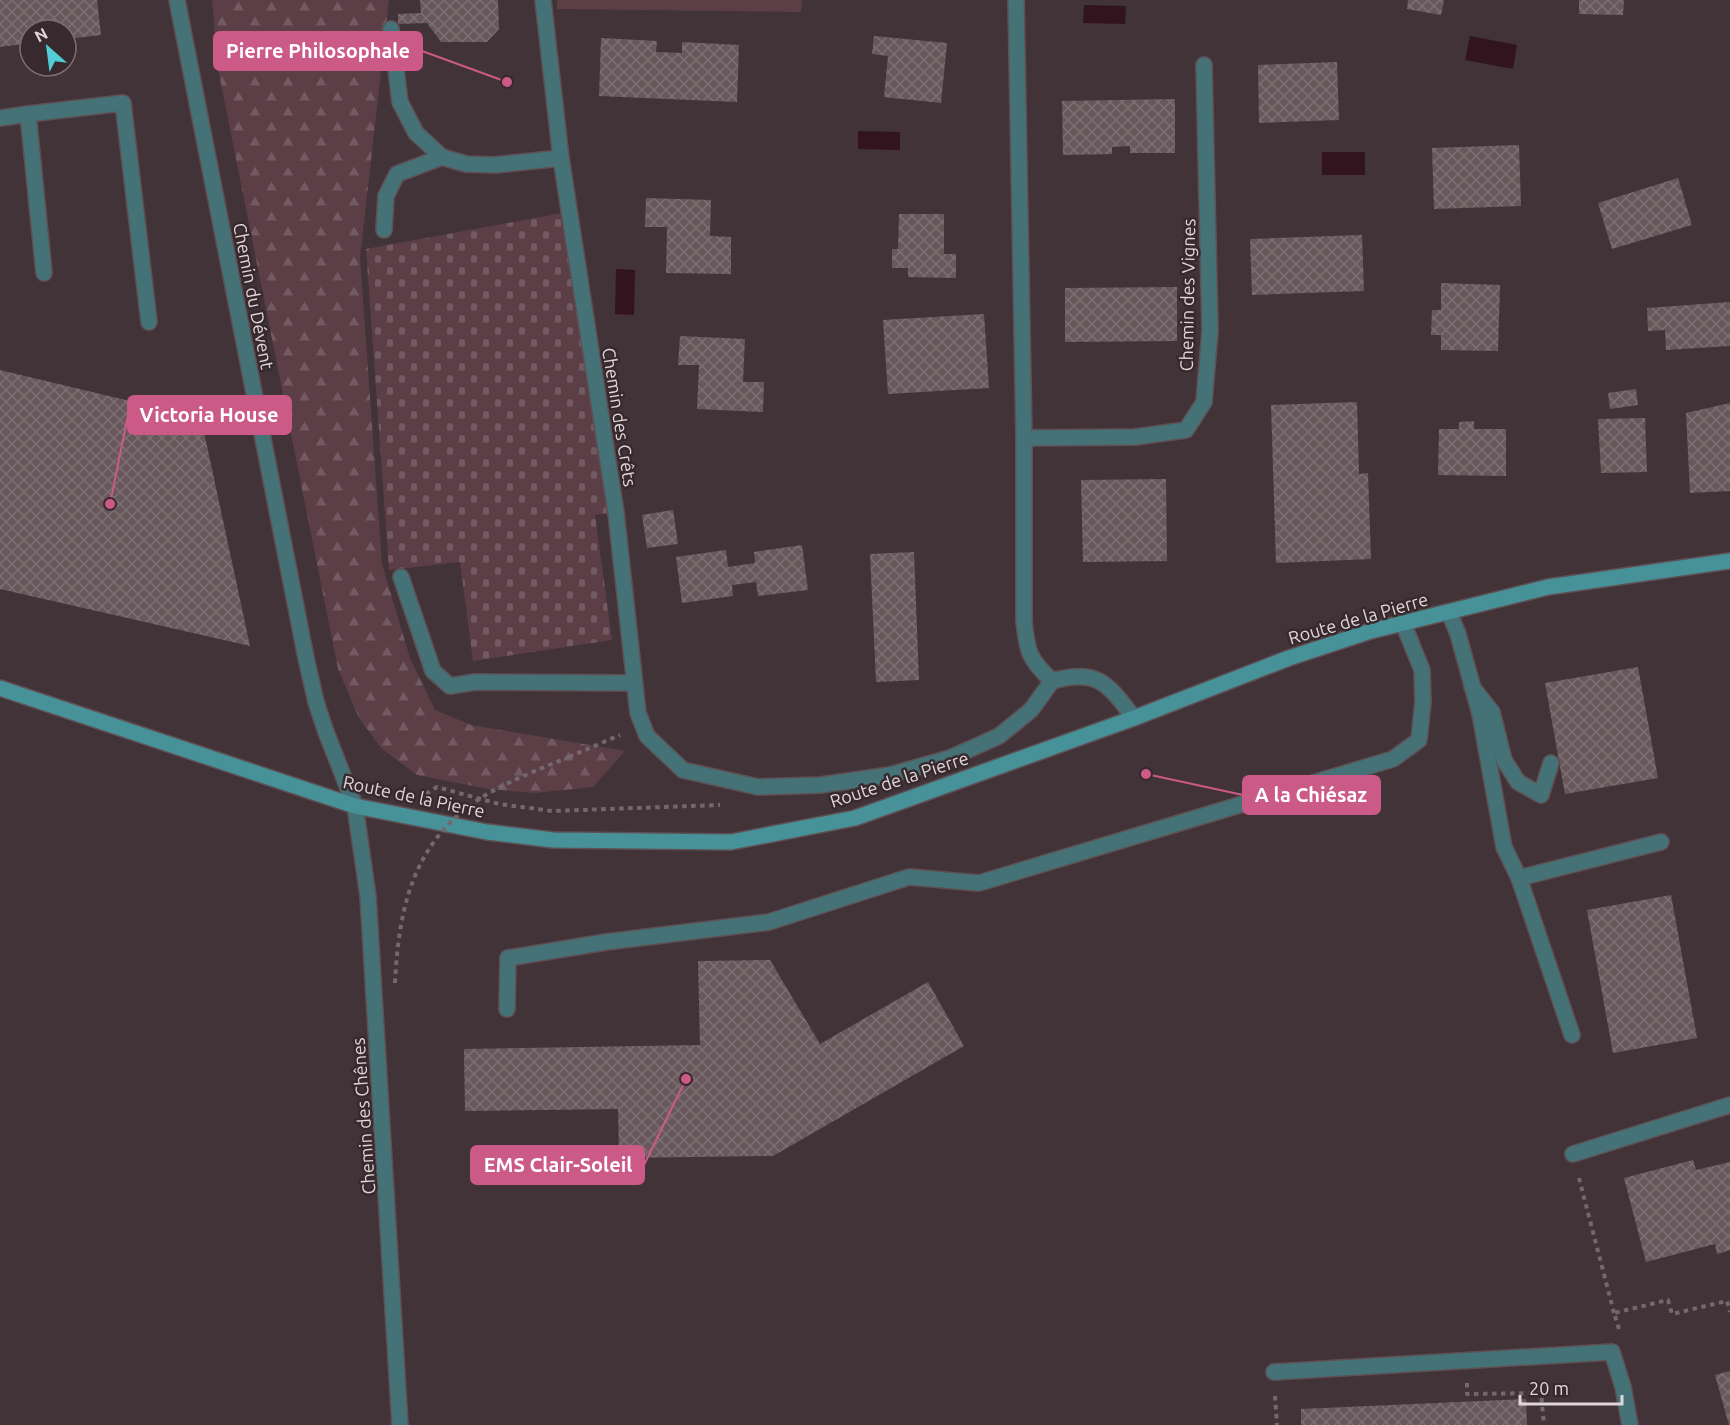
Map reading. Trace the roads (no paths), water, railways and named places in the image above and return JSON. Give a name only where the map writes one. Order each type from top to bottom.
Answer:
[{"type":"main road","name":"Route de la Pierre","points":[[0,688],[355,806],[400,813],[487,832],[553,840],[731,842],[855,818],[1134,718],[1289,658],[1403,623],[1548,586],[1730,561]]},
{"type":"street","name":"Chemin du Dévent","points":[[177,0],[306,658],[316,702],[355,806]]},
{"type":"street","name":"Chemin des Crêts","points":[[543,0],[561,158],[616,513],[638,713],[647,736],[683,770],[758,787],[821,785],[890,775],[950,758],[999,736],[1031,710],[1052,681]]},
{"type":"street","points":[[1016,0],[1024,438],[1024,621],[1027,650],[1040,670],[1052,681],[1073,675],[1101,681],[1114,692],[1134,718]]},
{"type":"street","points":[[391,29],[400,102],[416,133],[442,157],[466,164],[495,165],[561,158]]},
{"type":"street","name":"Chemin des Vignes","points":[[1024,438],[1135,437],[1186,430],[1204,402],[1210,331],[1204,65]]},
{"type":"street","points":[[0,118],[123,103],[149,322]]},
{"type":"street","points":[[28,114],[44,273]]},
{"type":"street","points":[[384,230],[386,196],[397,174],[442,157]]},
{"type":"street","points":[[401,577],[433,671],[450,686],[475,682],[634,683]]},
{"type":"street","points":[[1449,612],[1480,714],[1504,847],[1518,878],[1572,1035]]},
{"type":"street","points":[[507,1009],[508,958],[606,942],[769,922],[909,877],[979,883],[1394,759],[1419,740],[1423,702],[1422,670],[1403,623]]},
{"type":"street","points":[[1472,687],[1491,712],[1504,760],[1518,782],[1541,795],[1551,763]]},
{"type":"street","name":"Chemin des Chênes","points":[[355,806],[368,896],[400,1425]]},
{"type":"street","points":[[1518,878],[1661,842]]},
{"type":"street","points":[[1573,1154],[1730,1105]]},
{"type":"street","points":[[1274,1372],[1612,1352],[1623,1387],[1630,1425]]},
{"type":"place","name":"Pierre Philosophale","points":[[507,82]]},
{"type":"place","name":"Victoria House","points":[[110,504]]},
{"type":"place","name":"A la Chiésaz","points":[[1146,774]]},
{"type":"place","name":"EMS Clair-Soleil","points":[[686,1079]]}]
